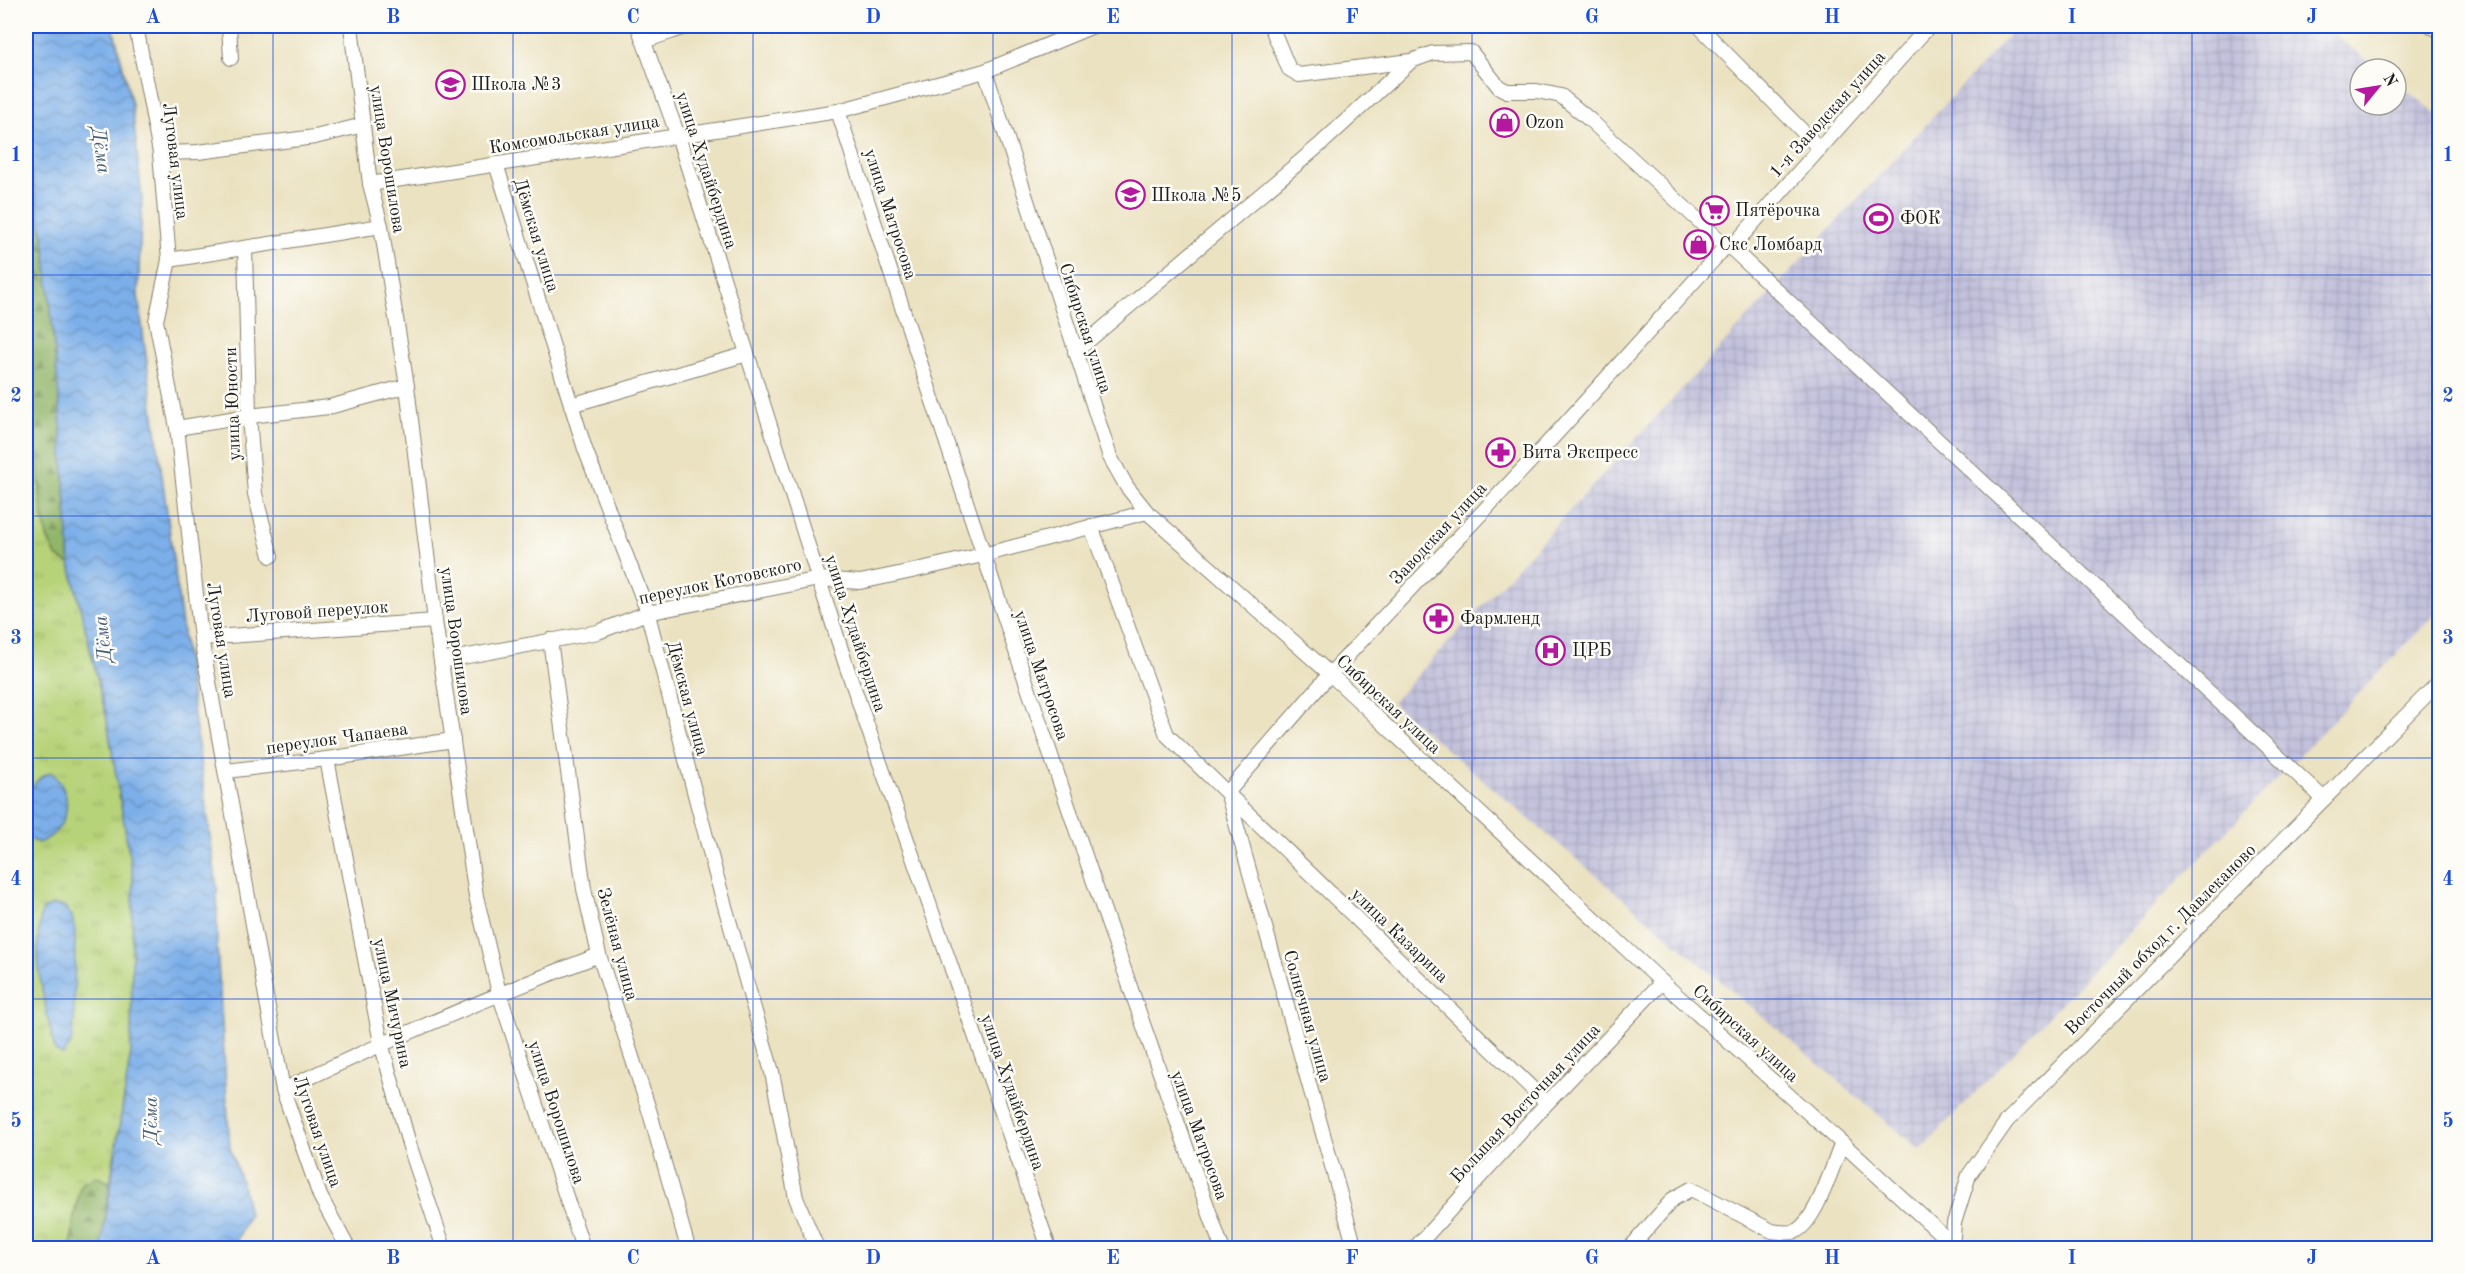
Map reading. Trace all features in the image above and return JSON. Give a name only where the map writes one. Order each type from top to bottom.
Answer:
[{"type":"street","name":"Луговая улица","points":[[136,26],[160,153],[169,260],[156,321],[177,428],[201,638],[283,1090],[320,1196],[348,1248]]},
{"type":"street","points":[[229,26],[231,58]]},
{"type":"street","name":"улица Ворошилова","points":[[351,26],[370,184],[381,226],[407,386],[435,621],[476,896],[499,993],[583,1248]]},
{"type":"street","name":"улица Худайбердина","points":[[638,26],[678,136],[850,676],[1049,1248]]},
{"type":"street","points":[[644,40],[688,26]]},
{"type":"street","name":"Комсомольская улица","points":[[370,184],[838,111],[985,71],[1093,26]]},
{"type":"street","points":[[1271,26],[1289,69],[1299,75],[1411,61],[1443,52],[1471,52],[1499,87],[1507,91],[1562,96],[2324,799]]},
{"type":"street","points":[[1699,26],[1820,149]]},
{"type":"street","name":"1-я Заводская улица","points":[[1728,247],[1820,149],[1929,26]]},
{"type":"street","points":[[2432,26],[2439,31]]},
{"type":"street","points":[[1075,352],[1322,143],[1411,61]]},
{"type":"street","name":"Сибирская улица","points":[[985,71],[1110,457],[1127,487],[1147,512],[1330,674],[1662,982],[1842,1143],[1952,1246]]},
{"type":"street","name":"улица Матросова","points":[[838,111],[982,555],[1124,974],[1222,1248]]},
{"type":"street","points":[[160,153],[198,152],[315,136],[363,125]]},
{"type":"street","name":"Дёмская улица","points":[[496,164],[585,449],[647,613],[715,871],[772,1072],[796,1198],[817,1248]]},
{"type":"street","points":[[169,260],[381,226]]},
{"type":"street","name":"Заводская улица","points":[[1227,793],[1330,674],[1728,247]]},
{"type":"street","name":"улица Юности","points":[[245,248],[249,416],[255,494],[271,556]]},
{"type":"street","points":[[571,405],[747,354]]},
{"type":"street","points":[[177,428],[249,416],[329,407],[407,386]]},
{"type":"street","name":"переулок Котовского","points":[[441,661],[597,632],[647,613],[819,579],[860,582],[982,555],[1147,512]]},
{"type":"street","name":"улица Казарина","points":[[1091,526],[1167,735],[1547,1102]]},
{"type":"street","name":"Луговой переулок","points":[[201,638],[435,621]]},
{"type":"street","name":"Зелёная улица","points":[[550,640],[584,890],[599,955],[650,1113],[688,1248]]},
{"type":"street","name":"Восточный обход г. Давлеканово","points":[[1952,1246],[1954,1223],[1969,1175],[2007,1120],[2439,681]]},
{"type":"street","name":"переулок Чапаева","points":[[226,771],[453,740]]},
{"type":"street","name":"улица Мичурина","points":[[327,759],[381,1043],[409,1144],[444,1248]]},
{"type":"street","name":"Солнечная улица","points":[[1227,793],[1355,1248]]},
{"type":"street","points":[[283,1090],[381,1043],[499,993],[599,955]]},
{"type":"street","name":"Большая Восточная улица","points":[[1415,1248],[1547,1102],[1662,982]]},
{"type":"street","points":[[1630,1248],[1673,1199],[1691,1189],[1772,1231],[1784,1233],[1796,1231],[1811,1216],[1842,1143]]},
{"type":"shaded area","points":[[2017,26],[2323,26],[2363,57],[2348,57],[2348,117],[2408,117],[2408,91],[2439,115],[2439,610],[1920,1150],[1392,703]]},
{"type":"green space","points":[[26,162],[30,171],[45,246],[59,398],[70,564],[56,556],[47,537],[41,504],[37,450],[26,405]]},
{"type":"green space","points":[[26,405],[37,450],[41,504],[47,537],[56,556],[70,564],[106,715],[133,877],[131,1052],[110,1183],[96,1176],[74,1216],[71,1248],[26,1248]]},
{"type":"green space","points":[[96,1176],[110,1183],[101,1248],[71,1248],[74,1216],[81,1184]]},
{"type":"water","name":"Дёма","points":[[26,26],[113,26],[132,105],[142,199],[138,295],[217,888],[217,946],[230,1148],[244,1190],[249,1215],[233,1248],[101,1248],[131,1052],[133,877],[106,715],[70,564],[59,398],[45,246],[31,171],[26,162]]},
{"type":"water","points":[[51,772],[64,791],[66,811],[57,830],[38,843],[26,837],[27,799],[35,783]]},
{"type":"water","points":[[53,905],[64,906],[72,916],[75,931],[74,1021],[71,1044],[63,1055],[55,1051],[38,962],[39,926],[43,909]]},
{"type":"place","name":"Школа №3","points":[[450,84]]},
{"type":"place","name":"Ozon","points":[[1504,122]]},
{"type":"place","name":"Школа №5","points":[[1130,195]]},
{"type":"place","name":"Пятёрочка","points":[[1714,210]]},
{"type":"place","name":"ФОК","points":[[1879,218]]},
{"type":"place","name":"Скс Ломбард","points":[[1698,244]]},
{"type":"place","name":"Вита Экспресс","points":[[1501,452]]},
{"type":"place","name":"Фармленд","points":[[1439,618]]},
{"type":"place","name":"ЦРБ","points":[[1551,650]]}]
